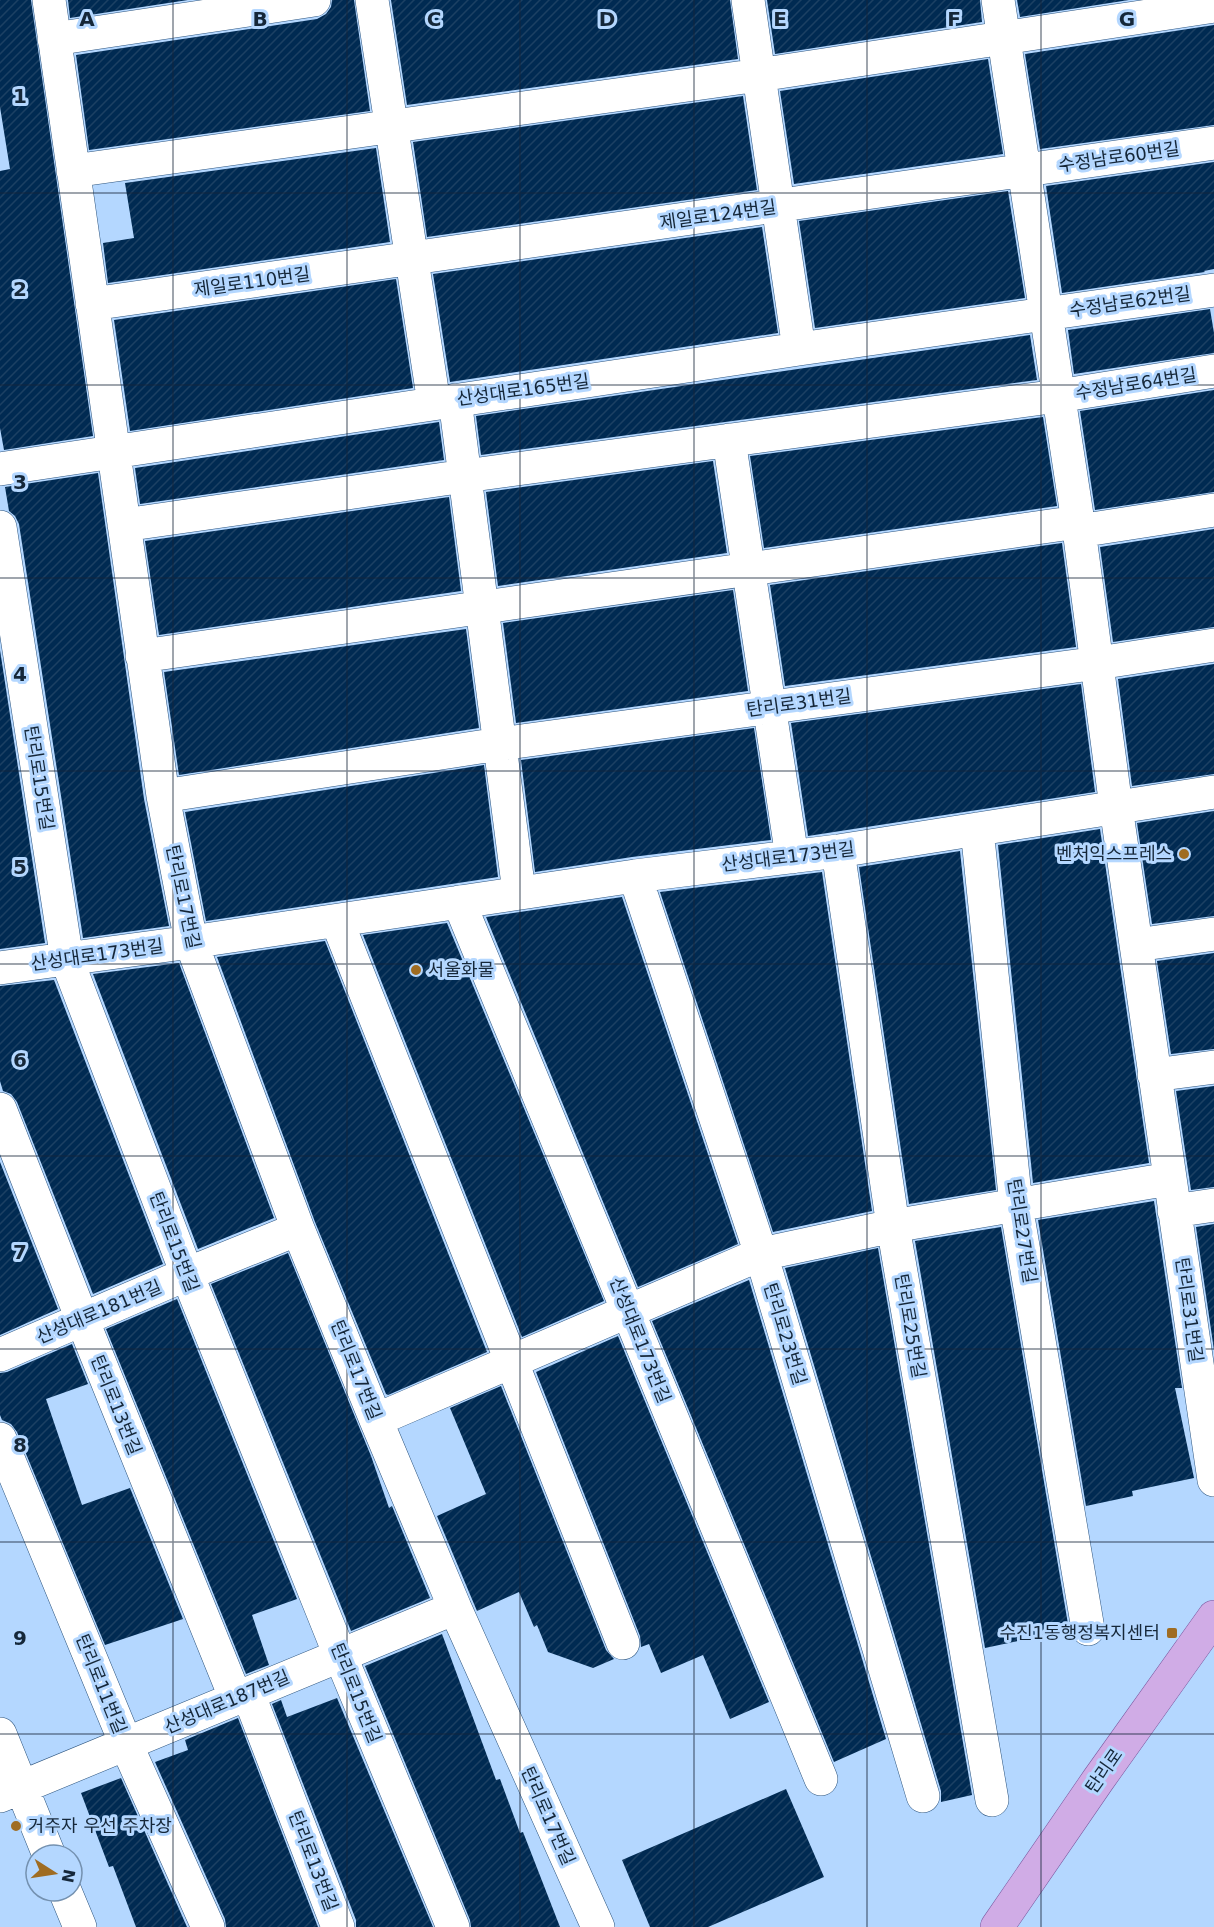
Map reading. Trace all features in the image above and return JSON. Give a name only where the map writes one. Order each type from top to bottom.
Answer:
[{"type":"main road","name":"탄리로","points":[[997,1927],[1091,1789],[1214,1617]]},
{"type":"street","points":[[49,0],[113,451]]},
{"type":"street","points":[[54,39],[314,0]]},
{"type":"street","points":[[372,0],[412,259],[445,402],[465,476],[519,892]]},
{"type":"street","points":[[748,0],[799,349]]},
{"type":"street","points":[[998,0],[1046,315]]},
{"type":"street","points":[[73,171],[759,75],[1214,6]]},
{"type":"street","name":"수정남로60번길","points":[[1024,171],[1214,143]]},
{"type":"street","name":"제일로124번길","points":[[412,259],[1024,171]]},
{"type":"street","name":"제일로110번길","points":[[92,304],[412,259]]},
{"type":"street","name":"수정남로62번길","points":[[1046,315],[1214,290]]},
{"type":"street","name":"산성대로165번길","points":[[0,468],[799,349],[1046,315]]},
{"type":"street","name":"탄리로31번길","points":[[1046,315],[1079,527],[1154,1076],[1214,1480]]},
{"type":"street","name":"수정남로64번길","points":[[1058,396],[1214,371]]},
{"type":"street","points":[[124,525],[465,476],[1058,396]]},
{"type":"street","points":[[729,440],[792,857]]},
{"type":"street","name":"탄리로17번길","points":[[113,451],[163,796],[191,942],[298,1229],[376,1420],[455,1608],[598,1927]]},
{"type":"street","points":[[142,656],[748,570],[1214,510]]},
{"type":"street","name":"탄리로15번길","points":[[0,527],[67,960],[187,1274],[340,1655],[453,1927]]},
{"type":"street","points":[[1098,663],[1214,645]]},
{"type":"street","name":"탄리로31번길","points":[[499,744],[1098,663]]},
{"type":"street","points":[[163,796],[499,744]]},
{"type":"street","name":"산성대로173번길","points":[[0,968],[337,921],[519,892],[838,851],[1214,792]]},
{"type":"street","name":"탄리로27번길","points":[[977,829],[1016,1205],[1088,1629]]},
{"type":"street","name":"탄리로25번길","points":[[838,851],[893,1226],[992,1800]]},
{"type":"street","name":"탄리로23번길","points":[[635,876],[761,1254],[923,1796]]},
{"type":"street","name":"산성대로173번길","points":[[459,902],[821,1779]]},
{"type":"street","points":[[337,921],[623,1643]]},
{"type":"street","points":[[1136,945],[1214,934]]},
{"type":"street","points":[[1154,1076],[1214,1067]]},
{"type":"street","name":"탄리로13번길","points":[[0,1109],[82,1320],[338,1927]]},
{"type":"street","points":[[376,1420],[761,1254],[893,1226],[1169,1179]]},
{"type":"street","points":[[1174,1211],[1214,1205]]},
{"type":"street","name":"산성대로181번길","points":[[0,1355],[298,1229]]},
{"type":"street","name":"탄리로11번길","points":[[0,1439],[126,1744],[208,1927]]},
{"type":"street","name":"산성대로187번길","points":[[11,1792],[455,1608]]},
{"type":"street","points":[[0,1734],[11,1792],[43,1843]]},
{"type":"street","points":[[70,1903],[80,1927]]},
{"type":"building","points":[[0,0],[31,0],[93,436],[4,450],[0,428],[0,171],[10,169],[0,107]]},
{"type":"building","points":[[68,0],[188,0],[70,18]]},
{"type":"building","points":[[332,0],[354,0],[370,111],[89,150],[76,55],[317,19],[326,14],[331,7]]},
{"type":"building","points":[[391,0],[730,0],[738,59],[407,105]]},
{"type":"building","points":[[767,0],[980,0],[982,22],[775,54]]},
{"type":"building","points":[[1017,0],[1129,0],[1020,17]]},
{"type":"building","points":[[1214,25],[1214,125],[1040,149],[1025,54]]},
{"type":"building","points":[[988,59],[1003,154],[794,184],[780,91]]},
{"type":"building","points":[[743,96],[757,190],[427,237],[413,142]]},
{"type":"building","points":[[376,148],[390,242],[108,283],[103,243],[134,238],[125,183]]},
{"type":"building","points":[[1214,162],[1214,269],[1062,293],[1046,186]]},
{"type":"building","points":[[1008,191],[1025,298],[815,328],[799,221]]},
{"type":"building","points":[[762,227],[778,333],[450,382],[433,274]]},
{"type":"building","points":[[396,279],[413,388],[130,431],[114,320]]},
{"type":"building","points":[[1210,309],[1214,333],[1214,353],[1074,374],[1068,330]]},
{"type":"building","points":[[1030,335],[1037,380],[481,455],[476,416]]},
{"type":"building","points":[[1214,390],[1214,492],[1095,510],[1080,411]]},
{"type":"building","points":[[1043,417],[1057,506],[764,548],[750,456]]},
{"type":"building","points":[[439,422],[444,460],[140,504],[135,468]]},
{"type":"building","points":[[713,461],[727,553],[498,586],[486,492]]},
{"type":"building","points":[[98,473],[144,799],[169,926],[83,938],[19,524],[9,511],[5,487]]},
{"type":"building","points":[[449,497],[461,591],[159,635],[145,541]]},
{"type":"building","points":[[1214,529],[1214,627],[1113,642],[1100,547]]},
{"type":"building","points":[[1062,543],[1076,647],[785,686],[770,585]]},
{"type":"building","points":[[733,590],[748,691],[516,723],[503,623]]},
{"type":"building","points":[[466,629],[479,728],[179,775],[164,672]]},
{"type":"building","points":[[0,650],[45,943],[0,949]]},
{"type":"building","points":[[1214,664],[1214,774],[1132,786],[1118,679]]},
{"type":"building","points":[[1081,684],[1095,792],[808,836],[791,723]]},
{"type":"building","points":[[754,728],[771,840],[632,857],[535,872],[521,760]]},
{"type":"building","points":[[484,765],[498,877],[206,921],[185,812]]},
{"type":"building","points":[[1214,811],[1214,916],[1152,924],[1137,823]]},
{"type":"building","points":[[1100,829],[1149,1163],[1033,1183],[998,845]]},
{"type":"building","points":[[960,851],[996,1190],[909,1204],[859,867]]},
{"type":"building","points":[[822,872],[872,1211],[773,1232],[660,892]]},
{"type":"building","points":[[622,897],[738,1244],[638,1287],[486,917]]},
{"type":"building","points":[[447,923],[604,1301],[522,1337],[363,935]]},
{"type":"building","points":[[325,941],[487,1352],[388,1395],[315,1222],[217,957]]},
{"type":"building","points":[[1214,953],[1214,1049],[1171,1054],[1157,961]]},
{"type":"building","points":[[179,963],[274,1218],[198,1249],[93,974]]},
{"type":"building","points":[[54,980],[163,1264],[93,1294],[17,1102],[11,1094],[3,1091],[0,1081],[0,986]]},
{"type":"building","points":[[1214,1086],[1214,1187],[1191,1190],[1176,1091]]},
{"type":"building","points":[[0,1162],[58,1309],[0,1335]]},
{"type":"building","points":[[1154,1201],[1182,1388],[1175,1388],[1194,1478],[1132,1491],[1133,1496],[1086,1506],[1038,1220]]},
{"type":"building","points":[[1214,1224],[1214,1350],[1196,1227]]},
{"type":"building","points":[[1001,1227],[1069,1630],[985,1648],[915,1241]]},
{"type":"building","points":[[878,1248],[972,1795],[941,1802],[941,1791],[785,1268]]},
{"type":"building","points":[[288,1253],[371,1456],[389,1508],[392,1506],[430,1598],[351,1631],[211,1284]]},
{"type":"building","points":[[749,1280],[886,1739],[834,1762],[652,1321]]},
{"type":"building","points":[[177,1299],[297,1599],[252,1615],[269,1665],[246,1674],[106,1329]]},
{"type":"building","points":[[618,1336],[769,1702],[730,1719],[703,1655],[661,1673],[649,1644],[641,1647],[640,1636],[536,1372]]},
{"type":"building","points":[[72,1344],[88,1384],[46,1399],[82,1505],[130,1488],[183,1619],[105,1645],[17,1432],[11,1424],[2,1420],[0,1415],[0,1373]]},
{"type":"building","points":[[501,1386],[606,1650],[614,1659],[593,1668],[548,1652],[537,1625],[534,1627],[519,1592],[477,1611],[437,1516],[486,1494],[450,1408]]},
{"type":"building","points":[[442,1634],[496,1780],[500,1779],[560,1927],[471,1927],[365,1666]]},
{"type":"building","points":[[337,1698],[433,1927],[356,1927],[356,1920],[272,1704],[281,1700],[287,1717]]},
{"type":"building","points":[[238,1718],[318,1927],[226,1927],[225,1919],[155,1762],[188,1750],[185,1740]]},
{"type":"building","points":[[121,1778],[187,1927],[136,1927],[113,1866],[109,1867],[81,1793]]},
{"type":"building","points":[[786,1789],[824,1877],[708,1927],[650,1927],[622,1860]]},
{"type":"place","name":"벤처익스프레스","points":[[1184,854]]},
{"type":"place","name":"서울화물","points":[[416,970]]},
{"type":"place","name":"수진1동행정복지센터","points":[[1172,1633]]},
{"type":"place","name":"거주자 우선 주차장","points":[[16,1826]]}]
